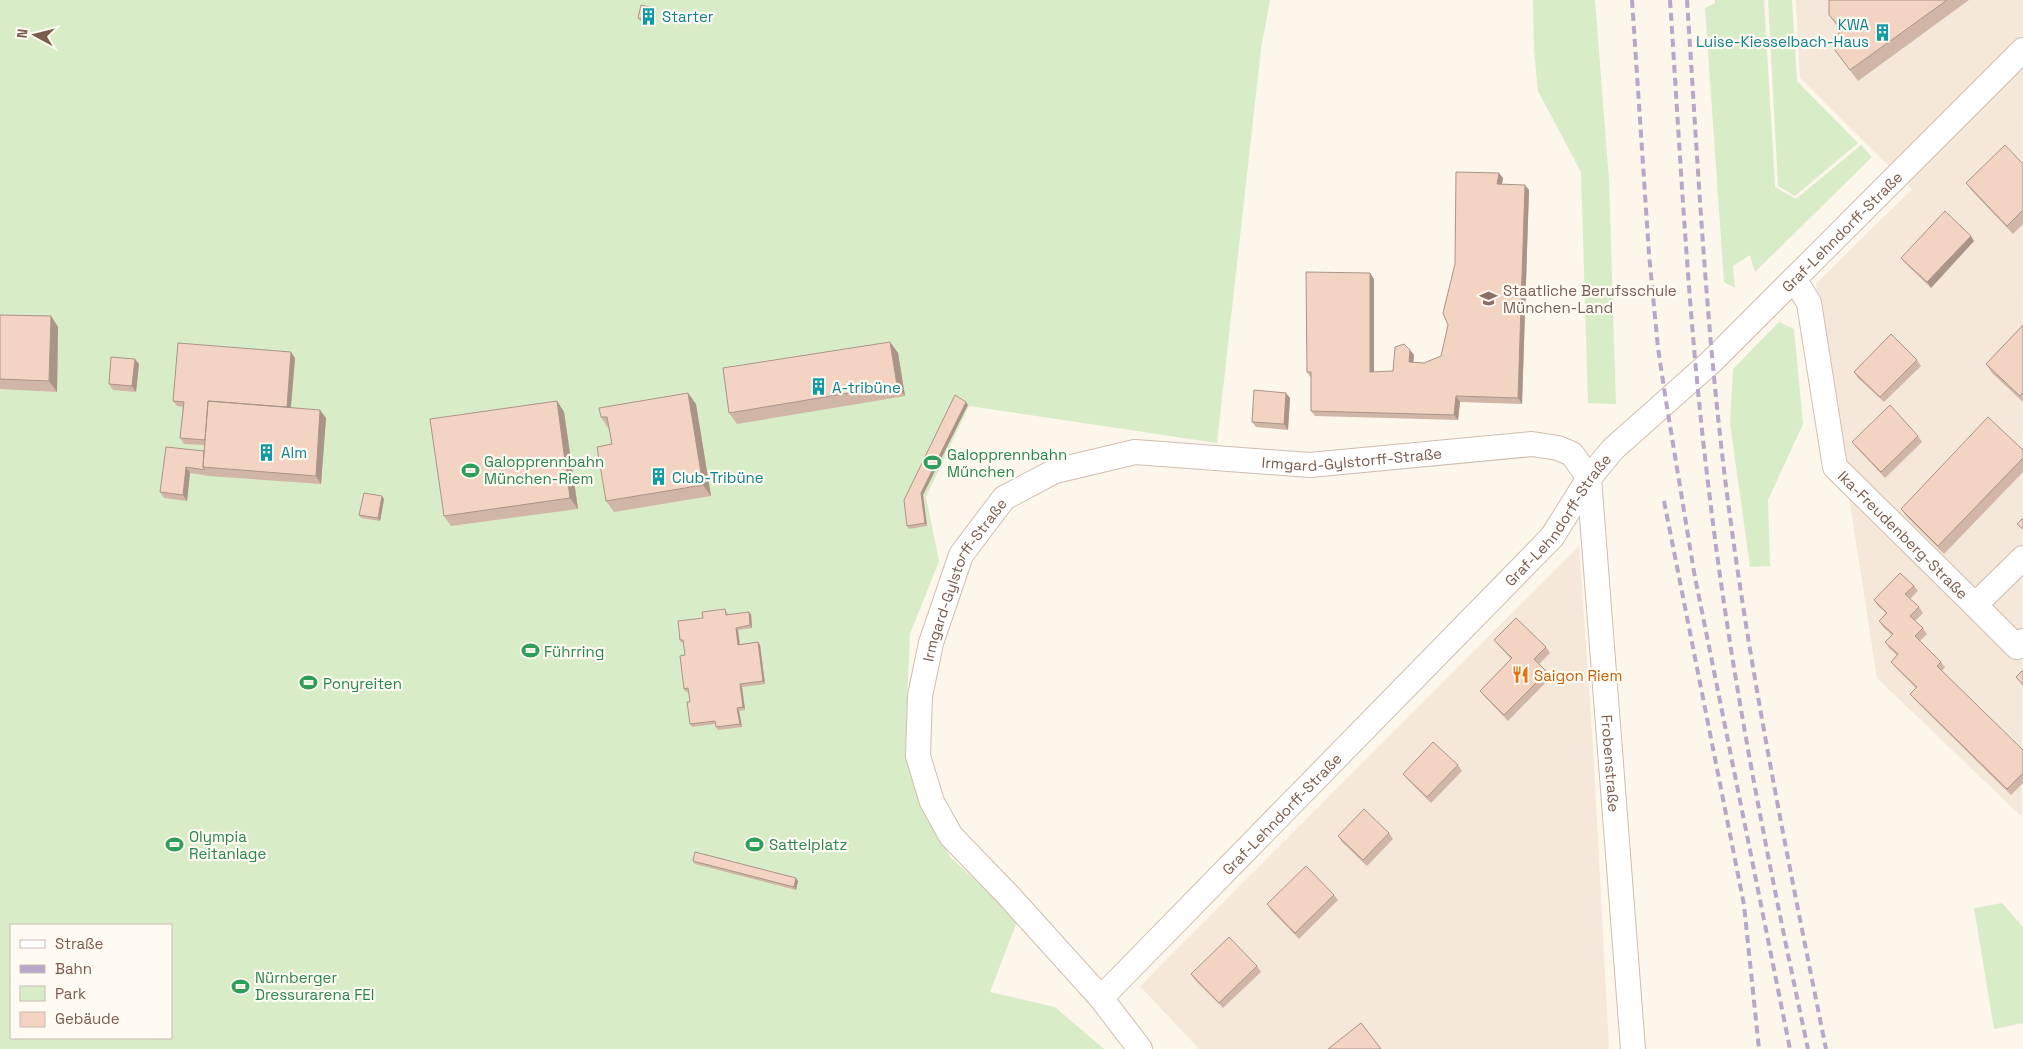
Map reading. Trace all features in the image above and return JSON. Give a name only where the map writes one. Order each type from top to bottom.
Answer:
[{"type":"street","name":"Graf-Lehndorff-Straße","points":[[1101,998],[1552,537],[1589,478],[1613,449],[1712,361],[2023,50]]},
{"type":"street","name":"Ika-Freudenberg-Straße","points":[[1795,280],[1809,303],[1835,467],[1975,605],[2023,558]]},
{"type":"street","name":"Irmgard-Gylstorff-Straße","points":[[1140,1049],[1101,998],[1008,895],[951,836],[932,802],[918,756],[920,696],[931,644],[961,556],[1004,498],[1055,471],[1135,452],[1310,465],[1522,444],[1558,448],[1572,454],[1589,478]]},
{"type":"street","name":"Frobenstraße","points":[[1589,478],[1633,1049]]},
{"type":"street","points":[[1975,605],[2017,647],[2023,641]]},
{"type":"shaded area","points":[[1796,0],[2023,0],[2022,817],[1877,678],[1816,284],[1912,189],[1800,78]]},
{"type":"shaded area","points":[[1579,546],[1593,747],[1609,1049],[1199,1049],[1140,986]]},
{"type":"green space","name":"Galopprennbahn München-Riem","points":[[0,0],[1270,0],[1261,49],[1217,443],[969,406],[926,497],[939,561],[910,634],[907,701],[909,754],[921,807],[950,857],[1018,919],[990,992],[1055,1007],[1104,1049],[0,1049]]},
{"type":"green space","points":[[1533,0],[1595,0],[1609,180],[1616,404],[1588,403],[1581,172],[1538,91],[1534,50]]},
{"type":"green space","points":[[1715,0],[1764,0],[1775,187],[1796,199],[1861,145],[1872,157],[1755,272],[1750,255],[1733,266],[1735,288],[1724,282],[1705,8],[1715,3]]},
{"type":"green space","points":[[1768,0],[1792,0],[1797,81],[1858,143],[1795,196],[1778,186]]},
{"type":"green space","points":[[1779,322],[1794,329],[1803,424],[1768,500],[1770,566],[1750,567],[1730,423],[1733,369]]},
{"type":"green space","points":[[2002,903],[2023,927],[2023,1023],[1994,1029],[1974,908]]},
{"type":"building","name":"KWA Luise-Kiesselbach-Haus","points":[[1829,0],[1947,0],[1850,70],[1835,50],[1833,38],[1843,30],[1829,15]]},
{"type":"building","name":"Starter","points":[[641,5],[654,8],[651,21],[638,18]]},
{"type":"building","points":[[2005,145],[2023,164],[2023,210],[2007,226],[1966,183]]},
{"type":"building","name":"Staatliche Berufsschule München-Land","points":[[1456,172],[1499,173],[1497,184],[1525,185],[1518,398],[1456,396],[1454,415],[1311,411],[1311,372],[1307,372],[1306,272],[1370,273],[1370,372],[1393,371],[1395,347],[1404,344],[1410,350],[1409,362],[1424,363],[1441,356],[1448,325],[1443,313],[1455,264]]},
{"type":"building","points":[[1945,211],[1971,236],[1927,282],[1901,258]]},
{"type":"building","points":[[0,315],[51,316],[49,381],[0,379]]},
{"type":"building","points":[[2023,325],[2023,392],[2020,396],[1986,364]]},
{"type":"building","points":[[1891,334],[1917,360],[1880,397],[1854,372]]},
{"type":"building","name":"A-tribüne","points":[[890,342],[897,385],[729,413],[723,368]]},
{"type":"building","points":[[178,343],[291,352],[287,407],[208,401],[205,440],[180,438],[184,402],[173,401]]},
{"type":"building","points":[[111,357],[135,359],[132,386],[109,384]]},
{"type":"building","points":[[1254,390],[1286,393],[1284,424],[1252,422]]},
{"type":"building","name":"Club-Tribüne","points":[[688,393],[703,485],[606,501],[597,447],[612,444],[607,417],[601,417],[599,408]]},
{"type":"building","points":[[955,395],[966,402],[921,493],[925,523],[907,526],[904,500]]},
{"type":"building","name":"Alm","points":[[208,401],[320,410],[316,476],[203,467]]},
{"type":"building","points":[[557,401],[570,498],[444,516],[430,419]]},
{"type":"building","points":[[1890,405],[1918,436],[1881,472],[1852,442]]},
{"type":"building","points":[[1988,417],[2023,450],[2023,458],[1938,546],[1901,509]]},
{"type":"building","points":[[166,447],[204,451],[203,467],[205,470],[186,467],[183,495],[160,492]]},
{"type":"building","points":[[364,493],[382,496],[378,518],[359,515]]},
{"type":"building","points":[[2023,518],[2023,529],[2017,524]]},
{"type":"building","points":[[1900,573],[1914,586],[1905,594],[1919,607],[1910,616],[1923,628],[1915,636],[1941,662],[1937,666],[2023,750],[2023,773],[2007,789],[1910,694],[1917,687],[1891,662],[1898,654],[1885,642],[1893,634],[1879,621],[1887,613],[1874,600]]},
{"type":"building","points":[[725,609],[726,615],[749,612],[750,625],[736,628],[738,645],[758,642],[763,681],[740,684],[743,707],[737,708],[740,724],[716,727],[715,721],[690,724],[687,702],[690,702],[688,688],[684,689],[680,656],[685,655],[683,640],[680,640],[678,621],[703,618],[702,612]]},
{"type":"building","points":[[1516,618],[1546,647],[1534,659],[1547,672],[1504,715],[1480,691],[1512,658],[1494,640]]},
{"type":"building","points":[[2023,670],[2023,685],[2016,677]]},
{"type":"building","points":[[1433,742],[1458,765],[1427,797],[1403,774]]},
{"type":"building","points":[[1364,809],[1389,833],[1363,860],[1338,836]]},
{"type":"building","points":[[695,852],[796,878],[794,887],[693,861]]},
{"type":"building","points":[[1306,866],[1334,895],[1295,933],[1267,904]]},
{"type":"building","points":[[1229,937],[1257,966],[1219,1003],[1191,974]]},
{"type":"building","points":[[1361,1023],[1381,1049],[1328,1049]]},
{"type":"railway","points":[[1632,0],[1649,254],[1658,348],[1694,572],[1790,1049]]},
{"type":"railway","points":[[1670,0],[1696,374],[1719,568],[1740,706],[1779,912],[1808,1049]]},
{"type":"railway","points":[[1687,0],[1713,371],[1727,494],[1759,703],[1826,1049]]},
{"type":"railway","points":[[1664,501],[1744,905],[1759,1049]]},
{"type":"place","name":"Starter","points":[[648,16]]},
{"type":"place","name":"KWA Luise-Kiesselbach-Haus","points":[[1883,33]]},
{"type":"place","name":"Staatliche Berufsschule München-Land","points":[[1489,299]]},
{"type":"place","name":"A-tribüne","points":[[818,387]]},
{"type":"place","name":"Alm","points":[[267,452]]},
{"type":"place","name":"Galopprennbahn Műnchen","points":[[933,463]]},
{"type":"place","name":"Galopprennbahn München-Riem","points":[[470,470]]},
{"type":"place","name":"Club-Tribüne","points":[[658,477]]},
{"type":"place","name":"Führring","points":[[530,651]]},
{"type":"place","name":"Saigon Riem","points":[[1520,675]]},
{"type":"place","name":"Ponyreiten","points":[[309,683]]},
{"type":"place","name":"Sattelplatz","points":[[755,844]]},
{"type":"place","name":"Olympia Reitanlage","points":[[175,845]]},
{"type":"place","name":"Nürnberger Dressurarena FEI","points":[[241,986]]}]
